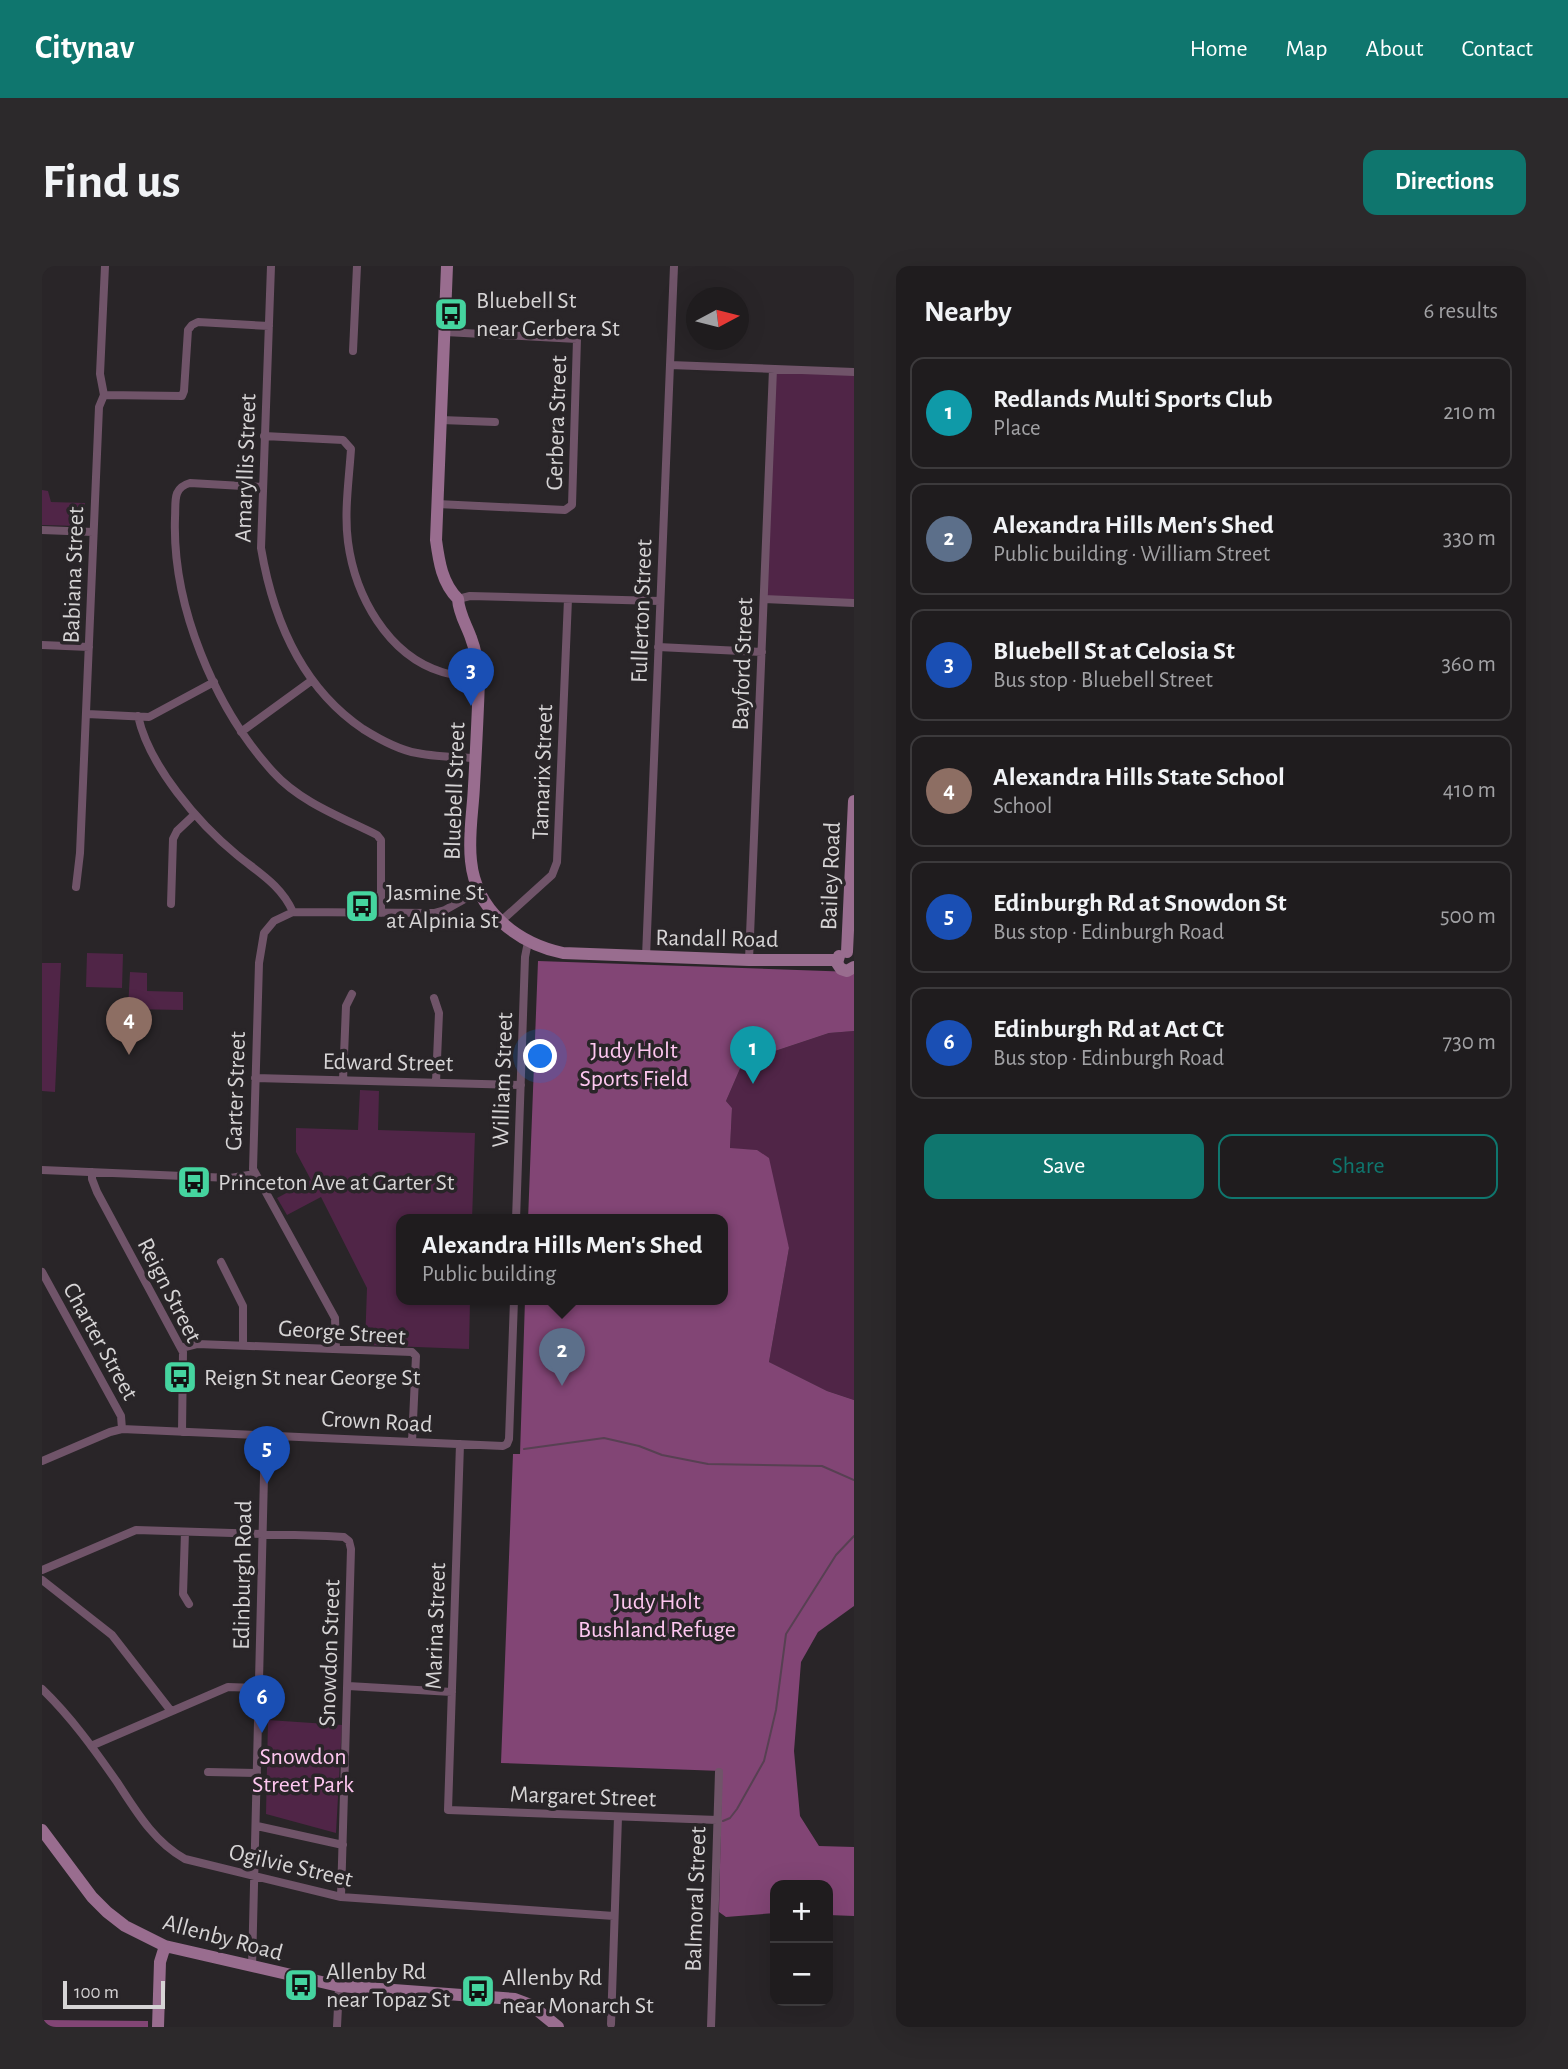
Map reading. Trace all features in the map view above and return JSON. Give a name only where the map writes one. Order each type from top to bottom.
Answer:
[{"type":"street","name":"Babiana Street","points":[[76,887],[87,714],[99,407],[104,395],[100,374],[105,266]]},
{"type":"street","name":"Amaryllis Street","points":[[271,266],[261,548],[268,585],[287,637],[311,681],[354,723],[395,746],[415,753],[476,758]]},
{"type":"street","points":[[353,351],[357,266]]},
{"type":"street","name":"Bluebell Street","points":[[447,266],[436,540],[440,564],[450,591],[458,599],[459,609],[477,658],[479,678],[471,860],[479,891],[500,922],[528,942],[546,949],[595,955]]},
{"type":"street","name":"Fullerton Street","points":[[646,957],[674,266]]},
{"type":"street","points":[[104,395],[181,396],[184,391],[188,330],[198,322],[270,326]]},
{"type":"street","name":"Gerbera Street","points":[[437,504],[565,510],[572,505],[577,339],[445,332]]},
{"type":"street","points":[[670,365],[854,372]]},
{"type":"street","name":"Bayford Street","points":[[749,960],[773,369]]},
{"type":"street","points":[[441,420],[495,422]]},
{"type":"street","points":[[264,436],[343,440],[348,444],[351,449],[348,540],[354,567],[371,610],[388,637],[414,658],[439,671],[479,678]]},
{"type":"street","points":[[262,487],[190,483],[181,486],[176,492],[174,533],[182,592],[214,682],[241,732],[286,785],[303,797],[377,835],[383,847],[381,913]]},
{"type":"street","points":[[42,530],[93,531]]},
{"type":"street","points":[[458,599],[470,596],[660,601]]},
{"type":"street","name":"Tamarix Street","points":[[500,922],[552,875],[557,862],[568,599]]},
{"type":"street","points":[[764,599],[854,603]]},
{"type":"street","points":[[42,645],[89,647]]},
{"type":"street","points":[[659,647],[762,652]]},
{"type":"street","points":[[241,732],[311,681]]},
{"type":"street","points":[[87,714],[156,714],[214,682]]},
{"type":"street","points":[[138,716],[141,730],[156,759],[194,815],[237,855],[277,885],[293,912],[440,912],[479,891]]},
{"type":"street","name":"Bailey Road","points":[[846,956],[854,801]]},
{"type":"street","points":[[171,904],[173,839],[177,831],[194,815]]},
{"type":"street","name":"Garter Street","points":[[293,912],[270,925],[261,939],[252,1163],[255,1174],[335,1318],[335,1349]]},
{"type":"street","name":"William Street","points":[[516,1214],[525,957],[528,942]]},
{"type":"street","name":"Randall Road","points":[[595,955],[749,960],[846,956]]},
{"type":"street","name":"Randall Road","points":[[846,956],[839,967],[844,970],[854,967]]},
{"type":"street","points":[[343,1080],[346,1006],[352,994]]},
{"type":"street","points":[[435,998],[439,1013],[436,1082]]},
{"type":"street","name":"Edward Street","points":[[255,1078],[521,1085]]},
{"type":"street","points":[[42,1170],[238,1178],[255,1174]]},
{"type":"street","name":"Reign Street","points":[[92,1172],[94,1186],[181,1348],[184,1361],[182,1432]]},
{"type":"street","points":[[220,1262],[243,1306],[243,1345]]},
{"type":"street","name":"Charter Street","points":[[42,1272],[121,1416],[122,1429]]},
{"type":"street","name":"Crown Road","points":[[43,1460],[122,1429],[507,1444],[514,1305]]},
{"type":"street","name":"George Street","points":[[181,1348],[193,1344],[412,1352],[416,1356],[412,1442]]},
{"type":"street","name":"Edinburgh Road","points":[[252,1967],[265,1435]]},
{"type":"street","name":"Marina Street","points":[[448,1810],[460,1444]]},
{"type":"street","points":[[42,1570],[136,1530],[262,1534]]},
{"type":"street","points":[[184,1532],[183,1594],[189,1604]]},
{"type":"street","name":"Snowdon Street","points":[[262,1534],[344,1537],[349,1541],[351,1549],[341,1897]]},
{"type":"street","points":[[42,1580],[113,1635],[171,1711]]},
{"type":"street","points":[[348,1686],[452,1692]]},
{"type":"street","points":[[91,1746],[228,1687],[258,1688]]},
{"type":"street","name":"Ogilvie Street","points":[[42,1689],[72,1720],[148,1827],[172,1852],[199,1863],[341,1897],[614,1916]]},
{"type":"street","points":[[208,1772],[257,1773]]},
{"type":"street","name":"Balmoral Street","points":[[711,2027],[719,1772]]},
{"type":"street","name":"Margaret Street","points":[[448,1810],[717,1820]]},
{"type":"street","points":[[611,2024],[618,1817]]},
{"type":"street","points":[[257,1826],[343,1845]]},
{"type":"street","name":"Allenby Road","points":[[42,1830],[48,1847],[107,1912],[125,1926],[165,1946],[339,1986],[515,1999],[531,2005],[558,2027]]},
{"type":"street","points":[[158,2027],[160,1962],[165,1946]]},
{"type":"street","points":[[337,2027],[339,1986]]},
{"type":"green space","points":[[773,369],[854,372],[854,603],[764,599]]},
{"type":"green space","points":[[42,490],[48,491],[51,502],[85,503],[83,524],[42,525]]},
{"type":"green space","points":[[87,953],[123,954],[122,988],[86,987]]},
{"type":"green space","points":[[538,961],[854,972],[854,1031],[829,1033],[775,1051],[749,1048],[726,1101],[732,1108],[730,1148],[757,1150],[769,1158],[789,1248],[769,1362],[827,1391],[854,1400],[854,1606],[818,1632],[801,1662],[794,1751],[800,1816],[819,1846],[854,1847],[854,1916],[833,1915],[833,1880],[770,1880],[770,1913],[726,1917],[719,1912],[722,1771],[501,1763],[513,1454],[520,1454],[525,1305],[728,1305],[728,1214],[528,1214]]},
{"type":"green space","points":[[42,963],[61,963],[55,1092],[42,1091]]},
{"type":"green space","points":[[130,972],[147,973],[147,991],[183,992],[183,1010],[128,1009]]},
{"type":"green space","points":[[854,1031],[854,1400],[827,1391],[769,1362],[789,1248],[757,1150],[730,1149],[732,1108],[726,1101],[749,1048],[775,1051],[829,1033]]},
{"type":"green space","points":[[360,1090],[379,1091],[378,1130],[475,1133],[472,1214],[396,1214],[396,1305],[470,1305],[469,1349],[365,1345],[367,1288],[321,1197],[287,1215],[277,1198],[311,1180],[296,1152],[296,1128],[358,1130]]},
{"type":"green space","name":"Snowdon Street Park","points":[[268,1720],[342,1725],[336,1833],[266,1814]]},
{"type":"green space","points":[[42,2020],[148,2021],[148,2027],[42,2027]]},
{"type":"waterway","points":[[524,1449],[604,1438],[639,1446],[662,1455],[708,1464],[822,1466],[854,1480]]},
{"type":"waterway","points":[[723,1821],[730,1818],[737,1809],[764,1761],[776,1710],[786,1634],[836,1555],[854,1536]]},
{"type":"place","name":"Bluebell St near Gerbera St","points":[[451,314]]},
{"type":"place","name":"Bluebell St at Celosia St","points":[[471,706]]},
{"type":"place","name":"Jasmine St at Alpinia St","points":[[362,906]]},
{"type":"place","name":"Alexandra Hills State School","points":[[129,1055]]},
{"type":"place","name":"Redlands Multi Sports Club","points":[[753,1084]]},
{"type":"place","name":"Princeton Ave at Garter St","points":[[194,1182]]},
{"type":"place","name":"Reign St near George St","points":[[180,1377]]},
{"type":"place","name":"Alexandra Hills Men's Shed","points":[[562,1386]]},
{"type":"place","name":"Edinburgh Rd at Snowdon St","points":[[267,1484]]},
{"type":"place","name":"Edinburgh Rd at Act Ct","points":[[262,1733]]},
{"type":"place","name":"Allenby Rd near Topaz St","points":[[301,1985]]},
{"type":"place","name":"Allenby Rd near Monarch St","points":[[478,1991]]},
{"type":"park label","name":"Judy Holt Sports Field","points":[[634,1064]]},
{"type":"park label","name":"Judy Holt Bushland Refuge","points":[[657,1615]]}]
